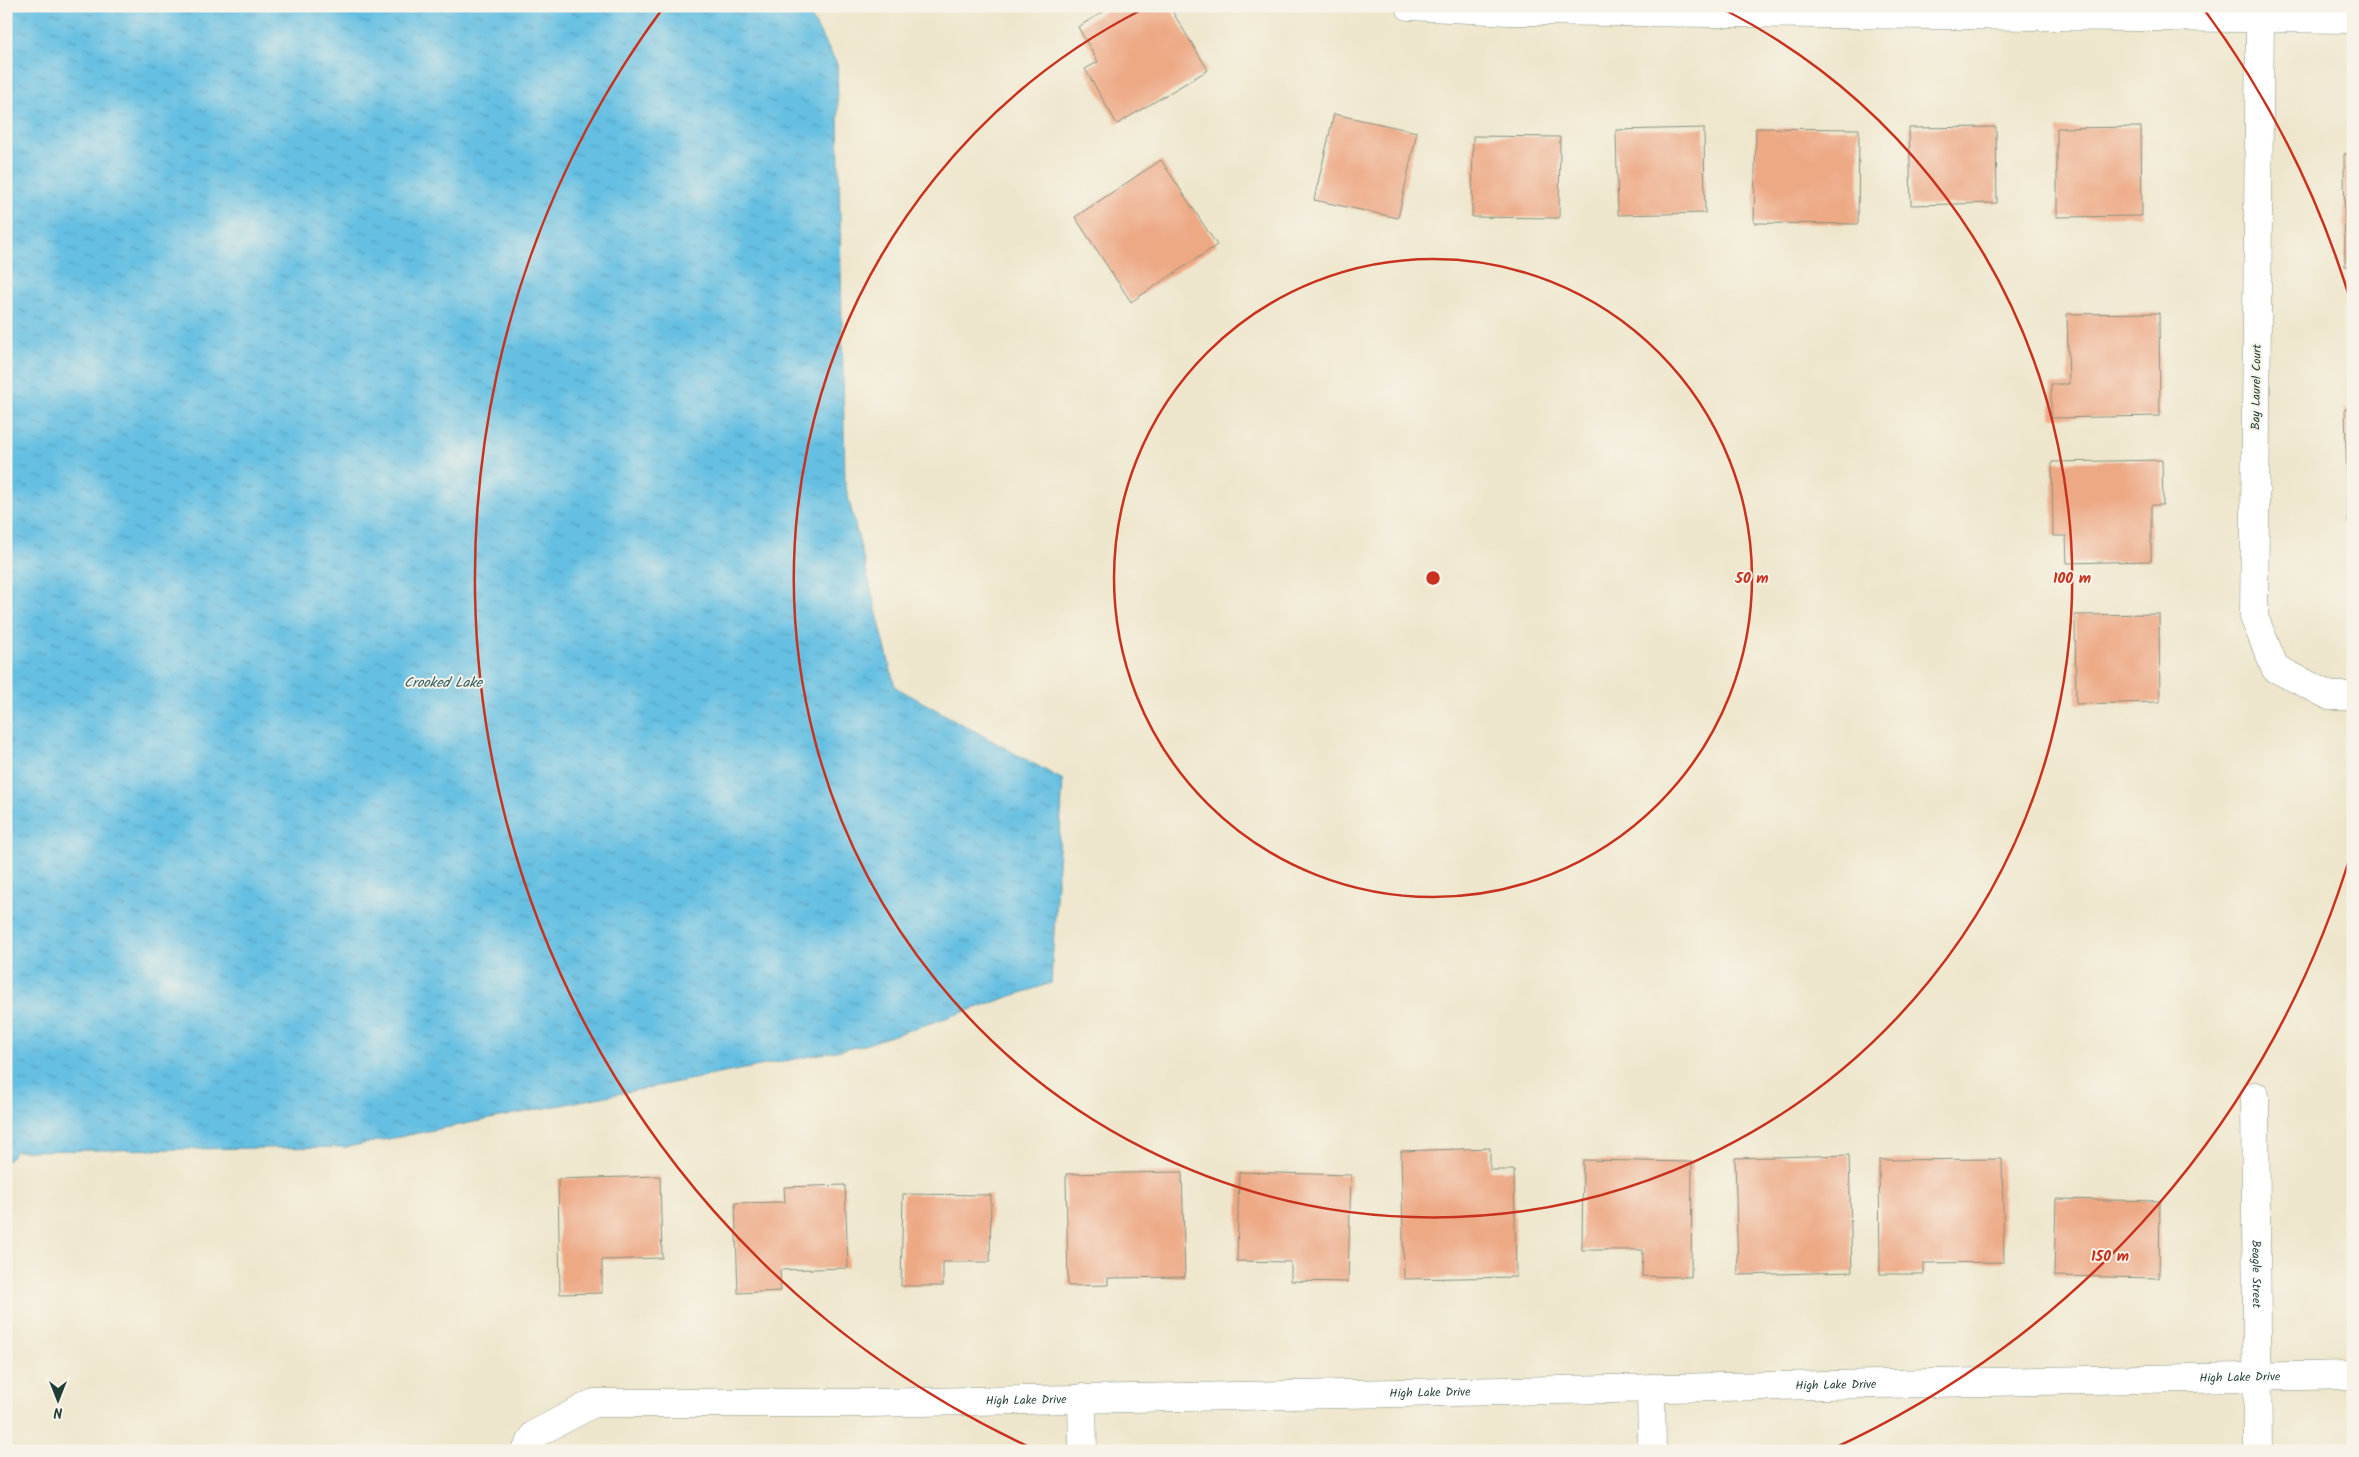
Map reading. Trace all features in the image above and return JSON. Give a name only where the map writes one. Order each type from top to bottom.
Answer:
[{"type":"street","points":[[1409,6],[1509,11],[2353,18]]},
{"type":"street","name":"Bay Laurel Court","points":[[2260,18],[2254,617],[2276,668],[2330,696],[2353,696]]},
{"type":"street","name":"Beagle Street","points":[[2256,1096],[2258,1451]]},
{"type":"street","name":"High Lake Drive","points":[[526,1451],[535,1434],[594,1403],[868,1403],[2353,1375]]},
{"type":"street","points":[[1651,1388],[1652,1451]]},
{"type":"street","points":[[1082,1398],[1083,1451]]},
{"type":"water","name":"Crooked Lake","points":[[6,6],[805,6],[837,64],[845,484],[895,687],[1063,780],[1051,983],[861,1046],[347,1147],[16,1151],[6,1162]]},
{"type":"building","points":[[1113,6],[1169,6],[1208,70],[1117,124],[1085,69],[1098,62],[1078,27]]},
{"type":"building","points":[[1334,114],[1417,132],[1398,218],[1314,200]]},
{"type":"building","points":[[1996,127],[1997,203],[1911,205],[1909,128]]},
{"type":"building","points":[[2141,127],[2142,216],[2057,217],[2057,128]]},
{"type":"building","points":[[1704,128],[1705,213],[1618,215],[1616,130]]},
{"type":"building","points":[[1756,128],[1859,129],[1858,224],[1754,223]]},
{"type":"building","points":[[1473,136],[1560,137],[1559,218],[1472,217]]},
{"type":"building","points":[[2344,154],[2353,154],[2353,266],[2345,266]]},
{"type":"building","points":[[1161,160],[1217,245],[1131,302],[1075,217]]},
{"type":"building","points":[[2159,313],[2160,416],[2051,418],[2051,384],[2069,384],[2067,314]]},
{"type":"building","points":[[2353,408],[2353,522],[2348,523],[2345,409]]},
{"type":"building","points":[[2162,460],[2163,505],[2151,505],[2151,561],[2067,563],[2066,536],[2053,536],[2052,462]]},
{"type":"building","points":[[2159,614],[2160,702],[2076,704],[2075,615]]},
{"type":"building","points":[[1490,1148],[1490,1170],[1514,1170],[1516,1277],[1404,1279],[1401,1151]]},
{"type":"building","points":[[1849,1155],[1852,1272],[1738,1275],[1735,1158]]},
{"type":"building","points":[[2002,1159],[2004,1262],[1924,1263],[1924,1274],[1880,1274],[1879,1160]]},
{"type":"building","points":[[1583,1160],[1692,1162],[1691,1277],[1642,1276],[1643,1250],[1582,1250]]},
{"type":"building","points":[[1182,1172],[1185,1277],[1108,1278],[1108,1285],[1068,1286],[1066,1174]]},
{"type":"building","points":[[1239,1172],[1351,1175],[1348,1282],[1291,1281],[1291,1262],[1237,1261]]},
{"type":"building","points":[[660,1176],[662,1258],[602,1260],[602,1293],[560,1294],[558,1179]]},
{"type":"building","points":[[845,1185],[848,1268],[780,1270],[781,1291],[738,1293],[735,1203],[785,1202],[784,1187]]},
{"type":"building","points":[[903,1194],[991,1195],[990,1262],[943,1262],[943,1286],[901,1286]]},
{"type":"building","points":[[2056,1199],[2160,1201],[2159,1278],[2054,1276]]}]
